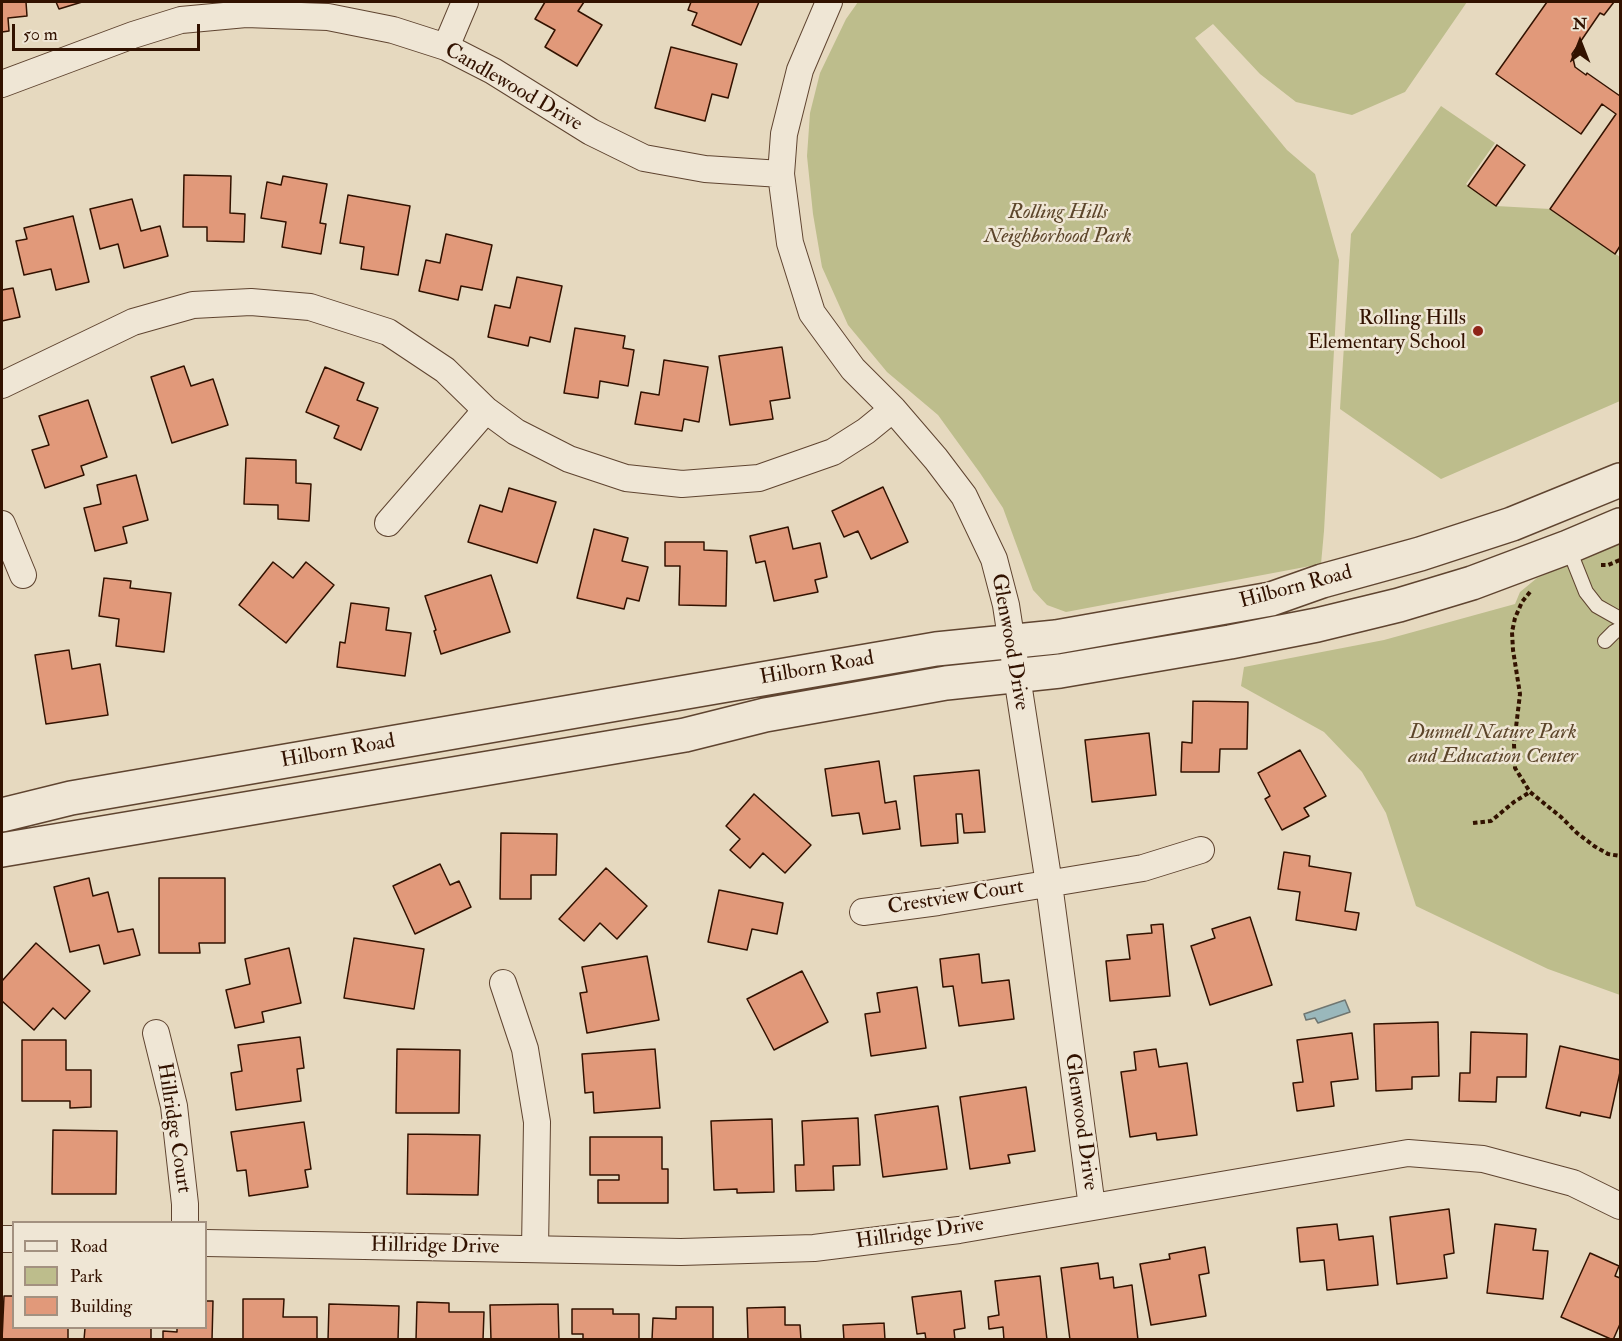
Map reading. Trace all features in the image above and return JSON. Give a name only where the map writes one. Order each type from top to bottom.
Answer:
[{"type":"street","points":[[446,47],[465,2]]},
{"type":"street","name":"Glenwood Drive","points":[[829,2],[800,70],[784,134],[781,174],[790,243],[812,312],[853,369],[893,409],[964,496],[994,559],[1006,604],[1049,884],[1092,1207]]},
{"type":"street","name":"Candlewood Drive","points":[[2,84],[133,35],[179,11],[328,17],[393,30],[446,47],[493,71],[591,132],[644,158],[705,169],[781,174]]},
{"type":"street","points":[[2,385],[133,322],[194,305],[251,302],[310,307],[388,332],[445,370],[486,410],[516,432],[569,459],[626,478],[682,484],[759,478],[833,452],[866,431],[893,409]]},
{"type":"street","points":[[388,523],[486,410]]},
{"type":"street","name":"Hilborn Road","points":[[2,815],[71,798],[936,649],[1056,637],[1271,599],[1322,581],[1420,554],[1512,524],[1620,480]]},
{"type":"street","points":[[2,524],[23,575]]},
{"type":"street","name":"Hilborn Road","points":[[2,850],[685,735],[765,715],[946,683],[1060,671],[1337,620],[1399,605],[1472,583],[1620,525]]},
{"type":"street","name":"Crestview Court","points":[[863,912],[1143,868],[1201,850]]},
{"type":"street","points":[[502,983],[525,1049],[537,1122],[535,1249]]},
{"type":"street","name":"Hillridge Court","points":[[156,1033],[174,1106],[185,1221]]},
{"type":"street","name":"Hillridge Drive","points":[[207,1244],[681,1252],[814,1248],[959,1230],[1408,1153],[1483,1159],[1573,1183],[1620,1206]]},
{"type":"lane","points":[[1568,547],[1586,592],[1597,606],[1620,619]]},
{"type":"lane","points":[[1605,641],[1620,629]]},
{"type":"path","points":[[1536,588],[1522,603],[1512,632],[1520,694],[1515,768],[1530,792],[1594,846],[1608,854],[1620,856]]},
{"type":"path","points":[[1473,823],[1491,821],[1530,792]]},
{"type":"green space","name":"Rolling Hills Neighborhood Park","points":[[858,2],[1467,2],[1405,92],[1352,115],[1296,102],[1260,74],[1213,24],[1195,38],[1287,150],[1315,174],[1339,260],[1321,564],[1066,612],[1047,605],[1033,590],[1003,508],[938,415],[887,372],[848,325],[822,267],[813,214],[807,156],[810,113],[820,73],[846,19]]},
{"type":"green space","points":[[1441,106],[1495,143],[1466,184],[1496,206],[1550,209],[1620,257],[1620,401],[1441,479],[1340,409],[1351,234]]},
{"type":"green space","name":"Dunnell Nature Park and Education Center","points":[[1620,542],[1620,995],[1548,969],[1416,906],[1386,813],[1362,772],[1324,732],[1241,686],[1244,667],[1384,640],[1515,604],[1520,592],[1537,578]]},
{"type":"water","points":[[1345,1000],[1350,1012],[1318,1023],[1315,1018],[1306,1020],[1304,1014]]},
{"type":"building","points":[[2,2],[26,2],[27,16],[8,18],[9,31],[2,32]]},
{"type":"building","points":[[56,2],[82,2],[59,9]]},
{"type":"building","points":[[545,2],[584,2],[578,11],[602,25],[577,66],[545,47],[555,30],[535,19]]},
{"type":"building","points":[[691,2],[759,2],[741,45],[692,25],[697,13],[688,10]]},
{"type":"building","points":[[1547,2],[1614,2],[1604,15],[1600,13],[1572,54],[1575,67],[1620,96],[1620,246],[1615,254],[1550,209],[1616,114],[1602,104],[1581,134],[1496,74]]},
{"type":"building","points":[[671,47],[737,64],[728,98],[712,94],[705,121],[655,108]]},
{"type":"building","points":[[1497,145],[1525,165],[1496,206],[1468,186]]},
{"type":"building","points":[[184,175],[231,176],[230,213],[245,214],[244,242],[207,241],[207,227],[183,227]]},
{"type":"building","points":[[283,176],[327,184],[320,223],[326,224],[321,254],[282,247],[286,222],[261,218],[267,182],[281,185]]},
{"type":"building","points":[[348,195],[410,206],[398,275],[361,269],[364,247],[340,243]]},
{"type":"building","points":[[132,199],[141,231],[160,226],[168,256],[124,268],[118,244],[100,249],[90,209]]},
{"type":"building","points":[[73,216],[89,282],[56,290],[51,269],[24,275],[16,241],[27,239],[24,228]]},
{"type":"building","points":[[446,234],[492,245],[482,290],[461,286],[458,300],[419,291],[426,260],[440,263]]},
{"type":"building","points":[[517,277],[562,286],[550,342],[530,337],[528,346],[488,337],[495,305],[510,308]]},
{"type":"building","points":[[13,288],[20,317],[2,321],[2,290]]},
{"type":"building","points":[[575,328],[625,336],[623,348],[634,350],[628,386],[600,381],[598,398],[564,393]]},
{"type":"building","points":[[782,347],[790,398],[770,401],[773,419],[730,425],[719,356]]},
{"type":"building","points":[[664,360],[708,367],[699,422],[684,419],[682,431],[635,424],[641,392],[659,395]]},
{"type":"building","points":[[184,366],[191,386],[213,379],[228,425],[172,443],[151,377]]},
{"type":"building","points":[[325,367],[364,383],[357,400],[378,408],[361,450],[334,438],[339,426],[306,412]]},
{"type":"building","points":[[88,400],[107,457],[81,466],[84,475],[45,488],[32,450],[49,445],[39,416]]},
{"type":"building","points":[[246,458],[296,460],[296,483],[311,484],[309,521],[278,519],[278,505],[244,504]]},
{"type":"building","points":[[136,475],[148,520],[123,527],[127,543],[95,551],[84,508],[101,504],[97,485]]},
{"type":"building","points":[[883,487],[908,542],[871,559],[858,531],[844,537],[832,511]]},
{"type":"building","points":[[509,488],[556,502],[537,563],[468,542],[480,505],[502,512]]},
{"type":"building","points":[[788,527],[793,549],[820,543],[827,577],[815,580],[818,592],[774,601],[765,561],[756,563],[750,536]]},
{"type":"building","points":[[594,529],[628,538],[622,561],[648,567],[639,601],[627,598],[624,609],[577,598]]},
{"type":"building","points":[[665,542],[704,542],[704,550],[727,551],[726,606],[679,605],[680,566],[665,566]]},
{"type":"building","points":[[273,562],[293,578],[306,562],[334,585],[286,643],[239,605]]},
{"type":"building","points":[[491,575],[510,632],[441,654],[425,596]]},
{"type":"building","points":[[104,578],[131,581],[130,588],[171,593],[164,652],[116,646],[119,619],[99,616]]},
{"type":"building","points":[[351,603],[389,608],[386,630],[411,633],[405,676],[337,667],[340,642],[345,643]]},
{"type":"building","points":[[69,650],[72,669],[100,664],[108,715],[46,724],[35,655]]},
{"type":"building","points":[[1193,701],[1248,702],[1247,749],[1220,749],[1219,772],[1181,772],[1182,742],[1192,743]]},
{"type":"building","points":[[1149,733],[1156,795],[1092,802],[1085,740]]},
{"type":"building","points":[[1300,750],[1326,796],[1304,808],[1309,816],[1282,830],[1265,799],[1270,796],[1258,773]]},
{"type":"building","points":[[879,761],[885,803],[896,801],[900,829],[863,834],[859,813],[832,816],[825,769]]},
{"type":"building","points":[[979,770],[985,832],[964,833],[962,814],[956,814],[958,843],[921,846],[914,776]]},
{"type":"building","points":[[754,794],[811,845],[785,873],[763,853],[750,868],[730,850],[740,839],[726,826]]},
{"type":"building","points":[[501,833],[557,834],[556,875],[531,875],[531,899],[500,899]]},
{"type":"building","points":[[1284,852],[1310,856],[1309,866],[1351,873],[1345,911],[1359,913],[1356,930],[1296,920],[1300,892],[1278,889]]},
{"type":"building","points":[[440,864],[450,885],[459,881],[471,907],[415,934],[393,886]]},
{"type":"building","points":[[606,868],[647,906],[617,939],[600,923],[584,941],[559,919]]},
{"type":"building","points":[[89,878],[93,896],[108,892],[118,932],[133,929],[140,955],[104,964],[99,945],[70,952],[54,887]]},
{"type":"building","points":[[159,878],[225,878],[225,943],[199,943],[200,953],[159,953]]},
{"type":"building","points":[[719,890],[783,903],[777,934],[752,929],[747,950],[708,942]]},
{"type":"building","points":[[1250,917],[1272,985],[1210,1005],[1191,946],[1215,938],[1212,929]]},
{"type":"building","points":[[1163,924],[1170,996],[1110,1001],[1106,961],[1130,959],[1127,935],[1152,933],[1151,925]]},
{"type":"building","points":[[354,938],[424,949],[414,1009],[344,998]]},
{"type":"building","points":[[36,943],[90,991],[65,1019],[53,1008],[34,1030],[2,1001],[2,981]]},
{"type":"building","points":[[289,948],[301,1003],[262,1012],[264,1022],[235,1028],[226,990],[250,984],[245,959]]},
{"type":"building","points":[[979,954],[982,983],[1009,980],[1014,1019],[959,1026],[953,986],[943,987],[940,959]]},
{"type":"building","points":[[647,956],[659,1020],[587,1033],[580,993],[587,992],[582,967]]},
{"type":"building","points":[[802,971],[828,1022],[774,1050],[747,999]]},
{"type":"building","points":[[917,987],[926,1048],[871,1056],[865,1014],[880,1012],[877,993]]},
{"type":"building","points":[[1438,1022],[1439,1076],[1412,1077],[1412,1089],[1376,1091],[1374,1024]]},
{"type":"building","points":[[1471,1032],[1527,1034],[1526,1077],[1497,1077],[1496,1102],[1459,1101],[1460,1073],[1470,1073]]},
{"type":"building","points":[[1352,1033],[1358,1079],[1331,1082],[1334,1106],[1297,1111],[1293,1083],[1303,1082],[1297,1040]]},
{"type":"building","points":[[300,1037],[304,1068],[297,1069],[301,1101],[236,1110],[231,1073],[242,1071],[238,1045]]},
{"type":"building","points":[[22,1040],[66,1040],[66,1070],[91,1070],[91,1107],[70,1108],[70,1101],[22,1101]]},
{"type":"building","points":[[1560,1046],[1620,1060],[1620,1072],[1610,1118],[1581,1112],[1580,1116],[1546,1108]]},
{"type":"building","points":[[397,1049],[460,1050],[459,1113],[396,1113]]},
{"type":"building","points":[[655,1049],[660,1108],[594,1113],[593,1092],[585,1093],[582,1054]]},
{"type":"building","points":[[1156,1049],[1159,1067],[1187,1063],[1197,1135],[1157,1140],[1156,1133],[1130,1137],[1121,1072],[1136,1070],[1134,1052]]},
{"type":"building","points":[[1026,1087],[1035,1151],[1008,1155],[1010,1163],[970,1169],[960,1097]]},
{"type":"building","points":[[938,1106],[947,1169],[883,1177],[875,1115]]},
{"type":"building","points":[[858,1118],[860,1165],[833,1166],[834,1190],[796,1191],[795,1165],[804,1165],[802,1121]]},
{"type":"building","points":[[772,1119],[774,1192],[737,1193],[737,1189],[714,1190],[711,1121]]},
{"type":"building","points":[[304,1122],[311,1169],[305,1170],[308,1187],[249,1196],[246,1170],[237,1171],[231,1132]]},
{"type":"building","points":[[53,1130],[117,1131],[116,1194],[52,1194]]},
{"type":"building","points":[[408,1134],[480,1135],[478,1195],[407,1194]]},
{"type":"building","points":[[590,1137],[662,1137],[662,1169],[668,1169],[668,1203],[598,1203],[598,1180],[619,1180],[619,1175],[590,1175]]},
{"type":"building","points":[[1449,1209],[1454,1253],[1444,1255],[1447,1278],[1397,1284],[1390,1217]]},
{"type":"building","points":[[1337,1224],[1339,1240],[1373,1236],[1378,1285],[1327,1290],[1324,1260],[1300,1262],[1297,1228]]},
{"type":"building","points":[[1495,1224],[1536,1229],[1533,1250],[1548,1251],[1543,1299],[1487,1293]]},
{"type":"building","points":[[1205,1247],[1209,1273],[1199,1275],[1206,1316],[1151,1325],[1140,1264],[1170,1259],[1169,1254]]},
{"type":"building","points":[[1590,1253],[1619,1266],[1615,1276],[1620,1278],[1620,1324],[1613,1340],[1561,1317]]},
{"type":"building","points":[[1098,1263],[1100,1279],[1113,1277],[1114,1288],[1132,1285],[1138,1340],[1070,1340],[1061,1268]]},
{"type":"building","points":[[1040,1276],[1047,1340],[1004,1340],[1003,1327],[989,1329],[988,1317],[999,1315],[995,1281]]},
{"type":"building","points":[[961,1291],[965,1328],[954,1330],[955,1340],[926,1340],[925,1333],[917,1334],[912,1297]]},
{"type":"building","points":[[4,1296],[12,1296],[12,1329],[68,1329],[68,1340],[2,1340]]},
{"type":"building","points":[[243,1299],[284,1299],[283,1317],[317,1317],[317,1340],[243,1340]]},
{"type":"building","points":[[207,1301],[213,1301],[212,1340],[163,1340],[163,1331],[177,1332],[177,1329],[207,1329]]},
{"type":"building","points":[[417,1302],[449,1303],[449,1312],[484,1312],[483,1340],[416,1340]]},
{"type":"building","points":[[329,1304],[399,1306],[398,1340],[328,1340]]},
{"type":"building","points":[[558,1304],[559,1340],[491,1340],[490,1305]]},
{"type":"building","points":[[676,1307],[713,1307],[713,1340],[652,1340],[653,1318],[676,1319]]},
{"type":"building","points":[[785,1307],[785,1325],[800,1325],[801,1340],[748,1340],[747,1308]]},
{"type":"building","points":[[572,1309],[613,1309],[613,1314],[639,1314],[639,1340],[583,1340],[583,1334],[572,1334]]},
{"type":"building","points":[[884,1323],[885,1340],[844,1340],[843,1325]]},
{"type":"building","points":[[85,1329],[151,1329],[151,1340],[84,1340]]},
{"type":"place","name":"Rolling Hills Elementary School","points":[[1478,331]]}]
